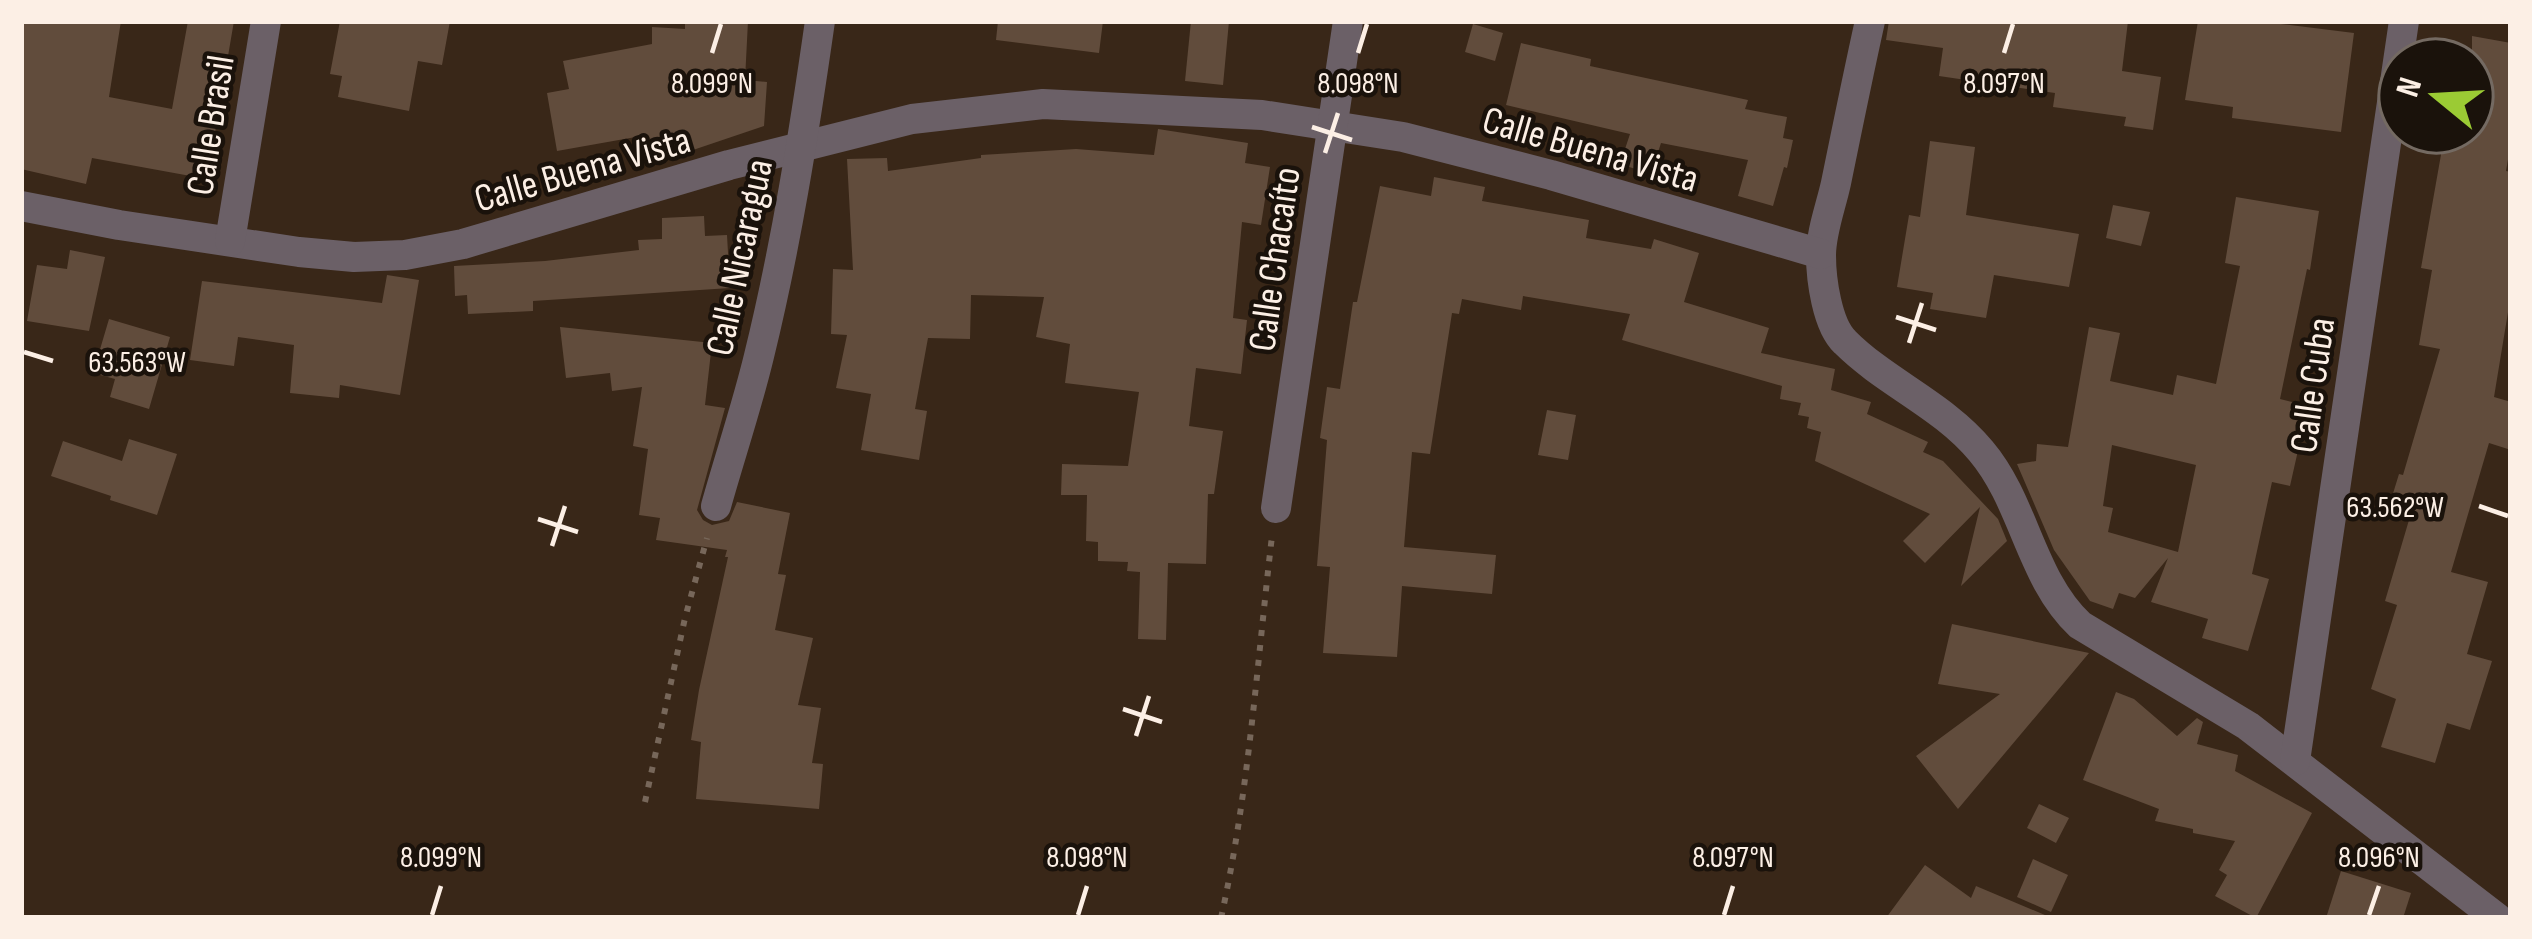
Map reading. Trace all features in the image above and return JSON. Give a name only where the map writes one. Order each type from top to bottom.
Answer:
[{"type":"street","name":"Calle Brasil","points":[[230,242],[266,21]]},
{"type":"street","name":"Calle Nicaragua","points":[[716,506],[759,358],[802,146],[820,21]]},
{"type":"street","name":"Calle Chacaíto","points":[[1276,508],[1348,21]]},
{"type":"street","points":[[1870,21],[1821,254],[1828,309],[1839,337],[1952,421],[1982,451],[2003,482],[2048,587],[2080,625],[2248,726],[2497,918]]},
{"type":"street","name":"Calle Cuba","points":[[2295,761],[2404,21]]},
{"type":"street","name":"Calle Buena Vista","points":[[21,206],[230,242],[354,257],[405,255],[463,244],[912,119],[1043,104],[1262,115],[1403,137],[1821,254]]},
{"type":"path","points":[[645,802],[685,618],[716,506]]},
{"type":"path","points":[[1221,918],[1250,740],[1276,508]]},
{"type":"building","points":[[21,21],[121,21],[109,97],[172,109],[188,21],[234,21],[207,179],[92,158],[86,184],[21,169]]},
{"type":"building","points":[[340,21],[450,21],[442,65],[418,61],[409,111],[338,97],[342,76],[330,74]]},
{"type":"building","points":[[685,21],[748,21],[745,80],[767,82],[764,126],[693,150],[646,147],[647,135],[557,151],[547,93],[569,89],[563,61],[652,44],[652,27],[685,29]]},
{"type":"building","points":[[998,21],[1103,21],[1099,53],[996,40]]},
{"type":"building","points":[[1191,21],[1229,21],[1223,85],[1185,81]]},
{"type":"building","points":[[1889,21],[2128,21],[2122,71],[2161,77],[2153,130],[2124,126],[2126,117],[2053,107],[2055,93],[1939,76],[1943,48],[1886,40]]},
{"type":"building","points":[[2198,21],[2282,21],[2354,33],[2341,132],[2232,118],[2233,107],[2185,100]]},
{"type":"building","points":[[1473,24],[1503,33],[1495,61],[1465,52]]},
{"type":"building","points":[[2496,40],[2511,43],[2511,142],[2506,171],[2511,172],[2511,294],[2494,397],[2511,402],[2511,450],[2489,443],[2451,572],[2488,582],[2467,654],[2492,661],[2470,730],[2447,723],[2435,763],[2381,747],[2396,699],[2371,689],[2397,605],[2385,601],[2409,520],[2387,513],[2440,349],[2419,345],[2432,270],[2421,268],[2441,156],[2496,156]]},
{"type":"building","points":[[1521,43],[1591,59],[1590,66],[1748,100],[1745,109],[1787,117],[1783,138],[1793,140],[1773,206],[1738,196],[1748,160],[1661,143],[1651,174],[1620,164],[1630,134],[1506,105]]},
{"type":"building","points":[[1158,129],[1248,143],[1245,163],[1270,167],[1261,225],[1242,222],[1233,318],[1247,320],[1241,374],[1196,368],[1189,426],[1223,431],[1214,494],[1208,494],[1206,564],[1168,563],[1166,640],[1138,639],[1140,572],[1127,571],[1128,562],[1098,561],[1098,542],[1086,541],[1087,495],[1061,495],[1062,464],[1128,466],[1139,392],[1065,383],[1070,344],[1036,337],[1044,297],[971,295],[970,339],[928,338],[915,409],[927,411],[919,460],[861,450],[871,394],[836,388],[847,335],[831,334],[833,269],[853,270],[847,159],[887,158],[888,171],[981,155],[1076,149],[1154,155]]},
{"type":"building","points":[[1930,141],[1975,147],[1966,215],[2079,234],[2069,287],[1994,275],[1986,318],[1930,309],[1933,293],[1897,287],[1909,215],[1920,217]]},
{"type":"building","points":[[1434,177],[1485,187],[1482,201],[1589,220],[1586,238],[1651,249],[1654,239],[1699,253],[1684,302],[1769,328],[1761,353],[1835,369],[1831,390],[1871,402],[1867,414],[1928,442],[1923,452],[1943,461],[1998,519],[2007,541],[1961,586],[1980,507],[1925,563],[1903,541],[1930,514],[1815,461],[1821,432],[1807,428],[1809,417],[1798,415],[1801,403],[1780,399],[1782,386],[1622,340],[1630,314],[1523,296],[1521,310],[1462,299],[1459,314],[1452,313],[1430,454],[1412,452],[1404,547],[1496,555],[1492,594],[1402,586],[1397,657],[1323,653],[1330,567],[1317,566],[1327,440],[1320,438],[1327,387],[1340,389],[1353,302],[1357,302],[1380,186],[1431,196]]},
{"type":"building","points":[[2236,197],[2319,211],[2280,399],[2308,406],[2290,486],[2272,482],[2252,574],[2269,579],[2248,651],[2202,638],[2208,619],[2151,602],[2168,558],[2135,598],[2119,593],[2113,609],[2090,601],[2054,550],[2017,464],[2036,461],[2037,444],[2068,447],[2089,327],[2120,333],[2110,381],[2173,395],[2177,375],[2216,384],[2240,266],[2225,263]],"holes":[[[2112,445],[2196,465],[2178,552],[2108,532],[2113,508],[2103,506]]]},
{"type":"building","points":[[2113,205],[2150,212],[2141,246],[2106,238]]},
{"type":"building","points":[[704,216],[705,236],[727,235],[730,288],[533,301],[533,311],[468,314],[467,295],[455,296],[454,266],[639,250],[638,240],[662,239],[662,218]]},
{"type":"building","points":[[70,250],[105,257],[89,331],[27,321],[37,265],[67,269]]},
{"type":"building","points":[[387,275],[419,280],[400,395],[340,385],[339,398],[290,393],[294,345],[238,337],[234,366],[190,360],[202,281],[382,303]]},
{"type":"building","points":[[109,319],[170,337],[149,409],[110,397],[115,379],[93,373]]},
{"type":"building","points":[[560,327],[712,343],[705,405],[725,408],[697,510],[712,525],[729,521],[737,502],[790,513],[778,574],[786,575],[775,630],[813,638],[798,705],[821,708],[812,763],[823,764],[819,809],[696,799],[701,742],[691,740],[727,550],[656,540],[660,518],[639,515],[648,449],[633,446],[642,387],[612,391],[610,373],[566,378]]},
{"type":"building","points":[[1547,410],[1576,415],[1568,460],[1538,455]]},
{"type":"building","points":[[129,439],[177,454],[157,515],[51,476],[63,441],[122,461]]},
{"type":"building","points":[[1952,624],[2089,653],[1958,809],[1916,756],[2000,694],[1938,684]]},
{"type":"building","points":[[2116,692],[2134,699],[2177,736],[2197,718],[2203,722],[2197,744],[2238,755],[2235,771],[2312,813],[2256,918],[2215,896],[2227,875],[2219,870],[2235,841],[2155,821],[2159,809],[2083,780]]},
{"type":"building","points":[[2039,804],[2069,818],[2056,843],[2027,828]]},
{"type":"building","points":[[2033,859],[2068,875],[2051,912],[2017,897]]},
{"type":"building","points":[[1925,865],[1971,898],[1976,886],[2052,918],[1886,918]]},
{"type":"building","points":[[2341,871],[2411,893],[2403,918],[2326,918]]}]
